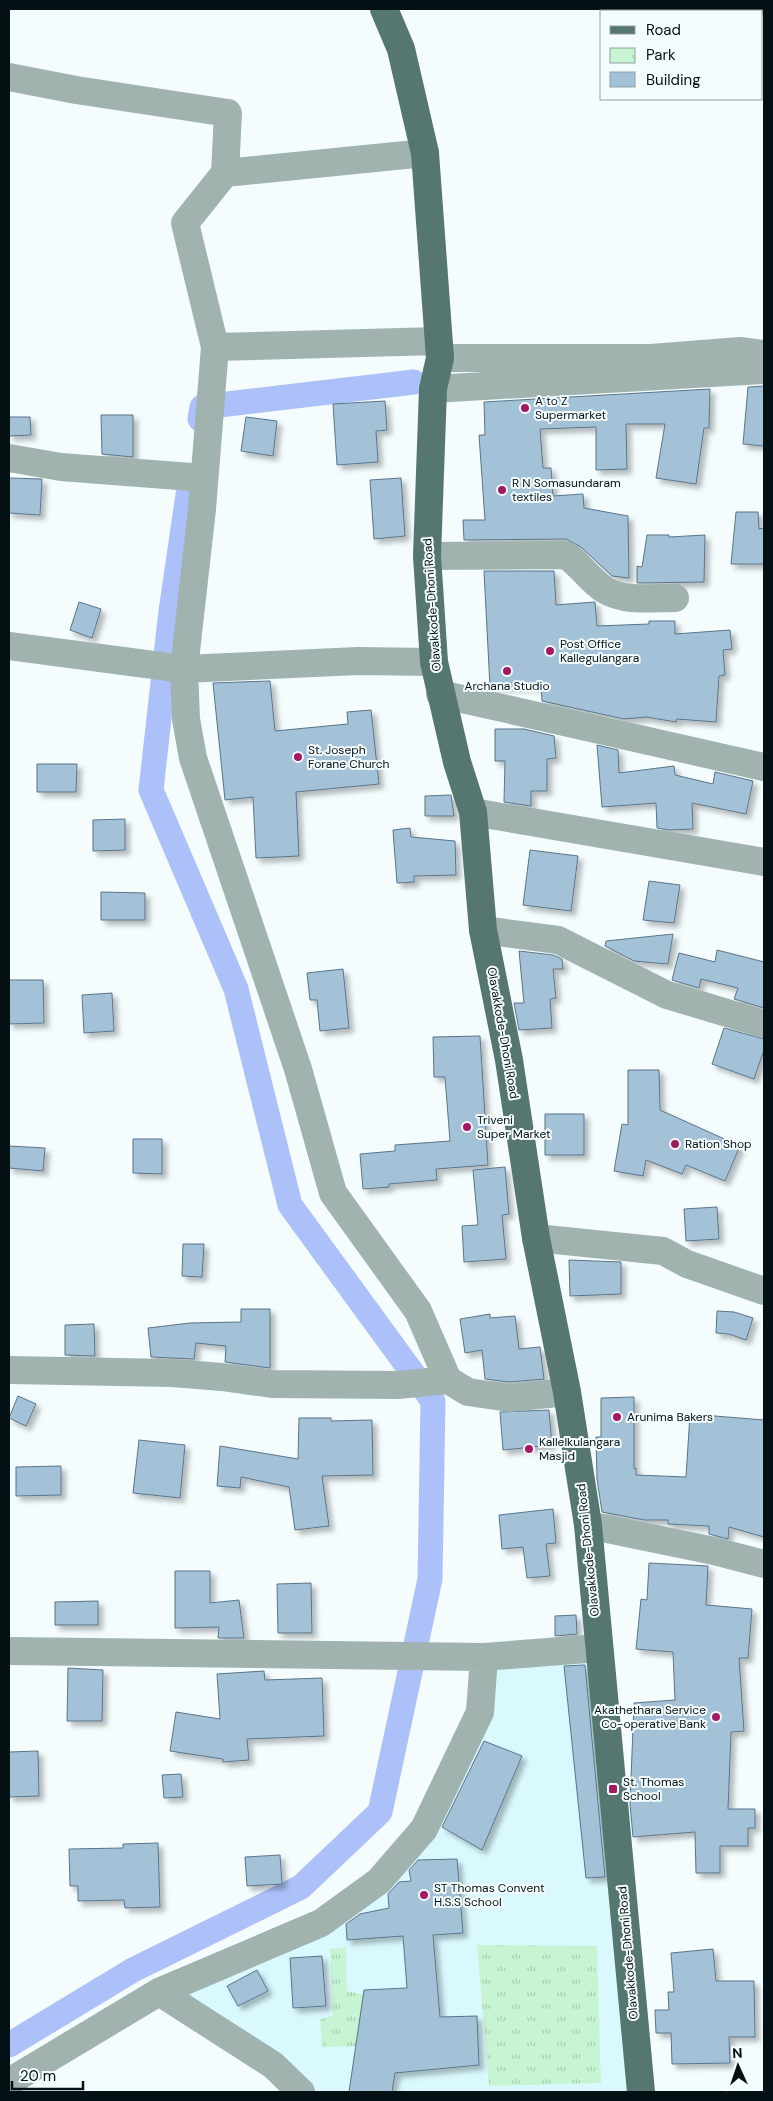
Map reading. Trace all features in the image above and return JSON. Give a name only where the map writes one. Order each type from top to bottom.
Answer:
[{"type":"main road","name":"Olavakkode-Dhoni Road","points":[[388,10],[401,49],[425,153],[439,349],[433,389],[427,556],[434,662],[457,762],[473,812],[483,930],[509,1060],[536,1238],[567,1392],[588,1525],[641,2092]]},
{"type":"street","points":[[9,77],[76,90],[228,113],[225,173],[185,223],[214,350],[205,468],[184,669],[186,720],[193,758],[298,1069],[332,1193],[418,1311],[448,1380],[468,1392],[509,1398],[567,1392]]},
{"type":"street","points":[[225,173],[425,153]]},
{"type":"street","points":[[214,350],[439,349],[651,358],[740,352],[764,354]]},
{"type":"street","points":[[433,389],[764,370]]},
{"type":"street","points":[[9,458],[62,467],[205,468]]},
{"type":"street","points":[[427,556],[566,555],[578,563],[605,590],[622,597],[675,598]]},
{"type":"street","points":[[9,646],[184,669],[358,661],[434,662]]},
{"type":"street","points":[[440,694],[764,767]]},
{"type":"street","points":[[473,812],[764,862]]},
{"type":"street","points":[[483,930],[558,940],[667,995],[764,1024]]},
{"type":"street","points":[[536,1238],[663,1251],[686,1264],[764,1291]]},
{"type":"street","points":[[9,1370],[172,1373],[272,1384],[398,1385],[448,1380]]},
{"type":"street","points":[[588,1525],[764,1564]]},
{"type":"street","points":[[9,1651],[484,1657],[599,1648]]},
{"type":"street","points":[[20,2082],[159,1992],[321,1923],[379,1881],[424,1829],[480,1712],[484,1657]]},
{"type":"street","points":[[159,1992],[273,2064],[301,2092]]},
{"type":"shaded area","points":[[599,1648],[641,2092],[301,2092],[159,1992],[379,1881],[471,1734],[484,1657]]},
{"type":"green space","points":[[477,1945],[597,1946],[601,2083],[489,2086]]},
{"type":"green space","points":[[346,1947],[347,1991],[375,1997],[375,2046],[322,2047],[320,2019],[333,2016],[330,1949]]},
{"type":"building","points":[[764,386],[764,446],[743,444],[748,387]]},
{"type":"building","points":[[710,389],[709,428],[704,428],[696,484],[656,478],[665,424],[626,424],[627,469],[596,470],[596,427],[540,429],[543,468],[551,468],[553,496],[583,494],[584,508],[628,516],[629,578],[612,576],[581,547],[566,539],[464,540],[463,520],[485,520],[479,435],[485,435],[484,402]]},
{"type":"building","points":[[385,401],[387,430],[376,431],[378,462],[337,465],[333,404]]},
{"type":"building","points":[[101,415],[133,415],[133,457],[102,454]]},
{"type":"building","points":[[9,417],[30,417],[31,435],[9,436]]},
{"type":"building","points":[[246,417],[277,421],[273,456],[241,451]]},
{"type":"building","points":[[9,478],[42,479],[40,515],[9,513]]},
{"type":"building","points":[[401,478],[405,536],[374,539],[370,480]]},
{"type":"building","points":[[736,512],[758,512],[759,529],[764,528],[764,564],[731,564]]},
{"type":"building","points":[[647,535],[669,535],[669,537],[705,535],[704,582],[637,583],[637,566],[642,567]]},
{"type":"building","points":[[484,571],[554,571],[556,605],[595,602],[597,626],[649,624],[649,621],[675,621],[675,634],[730,630],[732,649],[723,650],[725,675],[719,676],[716,722],[677,719],[676,722],[646,717],[624,719],[542,701],[541,686],[490,687]]},
{"type":"building","points":[[79,602],[101,609],[92,638],[70,630]]},
{"type":"building","name":"St. Joseph Forane Church","points":[[270,681],[275,731],[348,724],[347,712],[371,710],[379,784],[296,792],[299,856],[256,858],[253,797],[225,800],[213,683]]},
{"type":"building","points":[[495,729],[524,729],[554,736],[556,758],[547,759],[547,791],[531,791],[531,806],[504,802],[505,761],[495,761]]},
{"type":"building","points":[[597,745],[618,750],[619,773],[674,766],[675,775],[713,784],[715,772],[753,781],[746,814],[692,803],[693,829],[669,830],[657,828],[656,803],[602,807]]},
{"type":"building","points":[[37,764],[77,764],[76,792],[37,792]]},
{"type":"building","points":[[451,795],[454,816],[425,816],[425,796]]},
{"type":"building","points":[[125,819],[125,850],[93,851],[93,820]]},
{"type":"building","points":[[410,828],[411,837],[455,841],[456,875],[414,876],[414,882],[397,883],[393,830]]},
{"type":"building","points":[[530,850],[578,856],[571,911],[523,905]]},
{"type":"building","points":[[649,881],[680,885],[674,923],[643,920]]},
{"type":"building","points":[[101,892],[145,893],[145,920],[101,920]]},
{"type":"building","points":[[673,934],[668,964],[634,961],[605,946],[606,941]]},
{"type":"building","points":[[717,950],[764,962],[764,1008],[734,999],[738,988],[701,979],[699,988],[672,980],[679,953],[715,962]]},
{"type":"building","points":[[519,951],[553,955],[562,959],[563,969],[553,969],[556,998],[550,999],[552,1028],[519,1030],[514,1003],[524,1003]]},
{"type":"building","points":[[343,969],[349,1028],[320,1031],[317,1000],[310,1000],[307,973]]},
{"type":"building","points":[[9,980],[43,980],[44,1023],[9,1024]]},
{"type":"building","points":[[112,993],[114,1031],[84,1033],[82,995]]},
{"type":"building","points":[[724,1028],[764,1039],[764,1050],[754,1079],[712,1064]]},
{"type":"building","points":[[480,1036],[488,1165],[436,1169],[437,1180],[389,1184],[389,1187],[363,1189],[360,1154],[395,1151],[395,1145],[450,1141],[445,1077],[434,1077],[433,1037]]},
{"type":"building","points":[[628,1070],[659,1070],[660,1110],[740,1146],[725,1181],[686,1165],[682,1174],[646,1160],[643,1176],[614,1171],[622,1124],[628,1125]]},
{"type":"building","points":[[545,1114],[584,1114],[584,1155],[545,1155]]},
{"type":"building","points":[[133,1139],[162,1139],[162,1174],[133,1173]]},
{"type":"building","points":[[9,1146],[45,1148],[43,1171],[9,1168]]},
{"type":"building","points":[[505,1167],[509,1214],[502,1215],[506,1259],[464,1262],[462,1226],[478,1225],[473,1170]]},
{"type":"building","points":[[717,1207],[719,1239],[686,1241],[684,1209]]},
{"type":"building","points":[[183,1244],[204,1244],[202,1277],[182,1276]]},
{"type":"building","points":[[569,1260],[621,1262],[621,1294],[570,1296]]},
{"type":"building","points":[[241,1309],[270,1309],[270,1368],[225,1362],[226,1346],[196,1343],[194,1359],[151,1357],[148,1328],[190,1323],[241,1322]]},
{"type":"building","points":[[717,1311],[734,1312],[753,1318],[746,1340],[729,1334],[716,1333]]},
{"type":"building","points":[[490,1314],[490,1318],[515,1316],[519,1349],[540,1347],[544,1379],[509,1382],[485,1379],[482,1350],[465,1353],[460,1319]]},
{"type":"building","points":[[94,1324],[95,1356],[65,1355],[65,1325]]},
{"type":"building","points":[[18,1396],[36,1404],[26,1426],[9,1418]]},
{"type":"building","points":[[634,1397],[634,1469],[636,1468],[636,1475],[686,1477],[690,1414],[764,1420],[764,1537],[729,1527],[728,1539],[709,1534],[709,1526],[668,1524],[668,1520],[644,1520],[602,1512],[597,1479],[596,1437],[601,1437],[601,1398]]},
{"type":"building","points":[[549,1410],[552,1445],[503,1450],[500,1412]]},
{"type":"building","points":[[299,1418],[331,1418],[331,1421],[372,1420],[373,1475],[322,1476],[329,1526],[295,1530],[289,1487],[241,1477],[240,1488],[217,1486],[220,1446],[298,1459]]},
{"type":"building","points":[[139,1440],[185,1445],[180,1498],[133,1493]]},
{"type":"building","points":[[61,1466],[61,1495],[16,1496],[16,1467]]},
{"type":"building","points":[[553,1509],[556,1543],[546,1544],[550,1576],[527,1578],[523,1547],[502,1549],[499,1515]]},
{"type":"building","points":[[649,1563],[708,1566],[706,1605],[752,1609],[748,1658],[739,1658],[744,1731],[731,1732],[728,1809],[755,1809],[755,1828],[748,1828],[748,1846],[720,1846],[720,1873],[696,1873],[695,1832],[633,1837],[630,1804],[634,1703],[675,1700],[673,1652],[636,1649],[641,1599],[647,1600]]},
{"type":"building","points":[[175,1571],[210,1571],[210,1603],[239,1600],[244,1638],[218,1638],[219,1627],[175,1628]]},
{"type":"building","points":[[311,1583],[312,1633],[278,1633],[277,1584]]},
{"type":"building","points":[[98,1601],[98,1625],[55,1625],[55,1602]]},
{"type":"building","points":[[576,1615],[577,1634],[555,1636],[555,1616]]},
{"type":"building","points":[[585,1665],[605,1877],[586,1878],[564,1666]]},
{"type":"building","points":[[68,1668],[103,1670],[102,1721],[67,1721]]},
{"type":"building","points":[[264,1671],[265,1680],[322,1678],[324,1736],[247,1739],[249,1760],[223,1762],[223,1759],[170,1751],[176,1712],[220,1719],[217,1674]]},
{"type":"building","points":[[484,1741],[522,1756],[482,1850],[442,1827]]},
{"type":"building","points":[[38,1751],[39,1796],[9,1797],[9,1752]]},
{"type":"building","points":[[181,1774],[183,1797],[164,1798],[162,1775]]},
{"type":"building","points":[[158,1843],[160,1907],[125,1908],[124,1900],[78,1901],[78,1886],[70,1886],[69,1849],[123,1848],[123,1844]]},
{"type":"building","points":[[280,1855],[282,1884],[247,1886],[245,1857]]},
{"type":"building","points":[[457,1859],[463,1933],[433,1935],[440,2017],[477,2016],[479,2065],[395,2073],[392,2092],[349,2092],[364,1990],[407,1988],[403,1936],[347,1940],[346,1924],[360,1914],[389,1908],[388,1894],[399,1882],[411,1881],[409,1870],[418,1860]]},
{"type":"building","points":[[713,1949],[716,1981],[754,1981],[755,2037],[729,2037],[730,2063],[672,2064],[671,2033],[656,2033],[655,2010],[669,2010],[668,1992],[674,1992],[671,1953]]},
{"type":"building","points":[[322,1956],[326,2006],[293,2008],[290,1958]]},
{"type":"building","points":[[257,1970],[268,1991],[238,2006],[227,1986]]},
{"type":"waterway","points":[[200,419],[202,407],[414,382]]},
{"type":"waterway","points":[[9,2045],[133,1970],[301,1887],[380,1812],[430,1579],[433,1401],[290,1205],[236,989],[151,790],[171,611],[188,495]]},
{"type":"place","name":"A to Z Supermarket","points":[[525,408]]},
{"type":"place","name":"R N Somasundaram textiles","points":[[502,490]]},
{"type":"place","name":"Post Office Kallegulangara","points":[[550,651]]},
{"type":"place","name":"Archana Studio","points":[[507,671]]},
{"type":"place","name":"St. Joseph Forane Church","points":[[298,757]]},
{"type":"place","name":"Triveni Super Market","points":[[467,1127]]},
{"type":"place","name":"Ration Shop","points":[[675,1144]]},
{"type":"place","name":"Arunima Bakers","points":[[617,1417]]},
{"type":"place","name":"Kallelkulangara Masjid","points":[[529,1449]]},
{"type":"place","name":"Akathethara Service Co-operative Bank","points":[[716,1717]]},
{"type":"place","name":"St. Thomas School","points":[[613,1789]]},
{"type":"place","name":"ST Thomas Convent H.S.S School","points":[[424,1895]]}]
